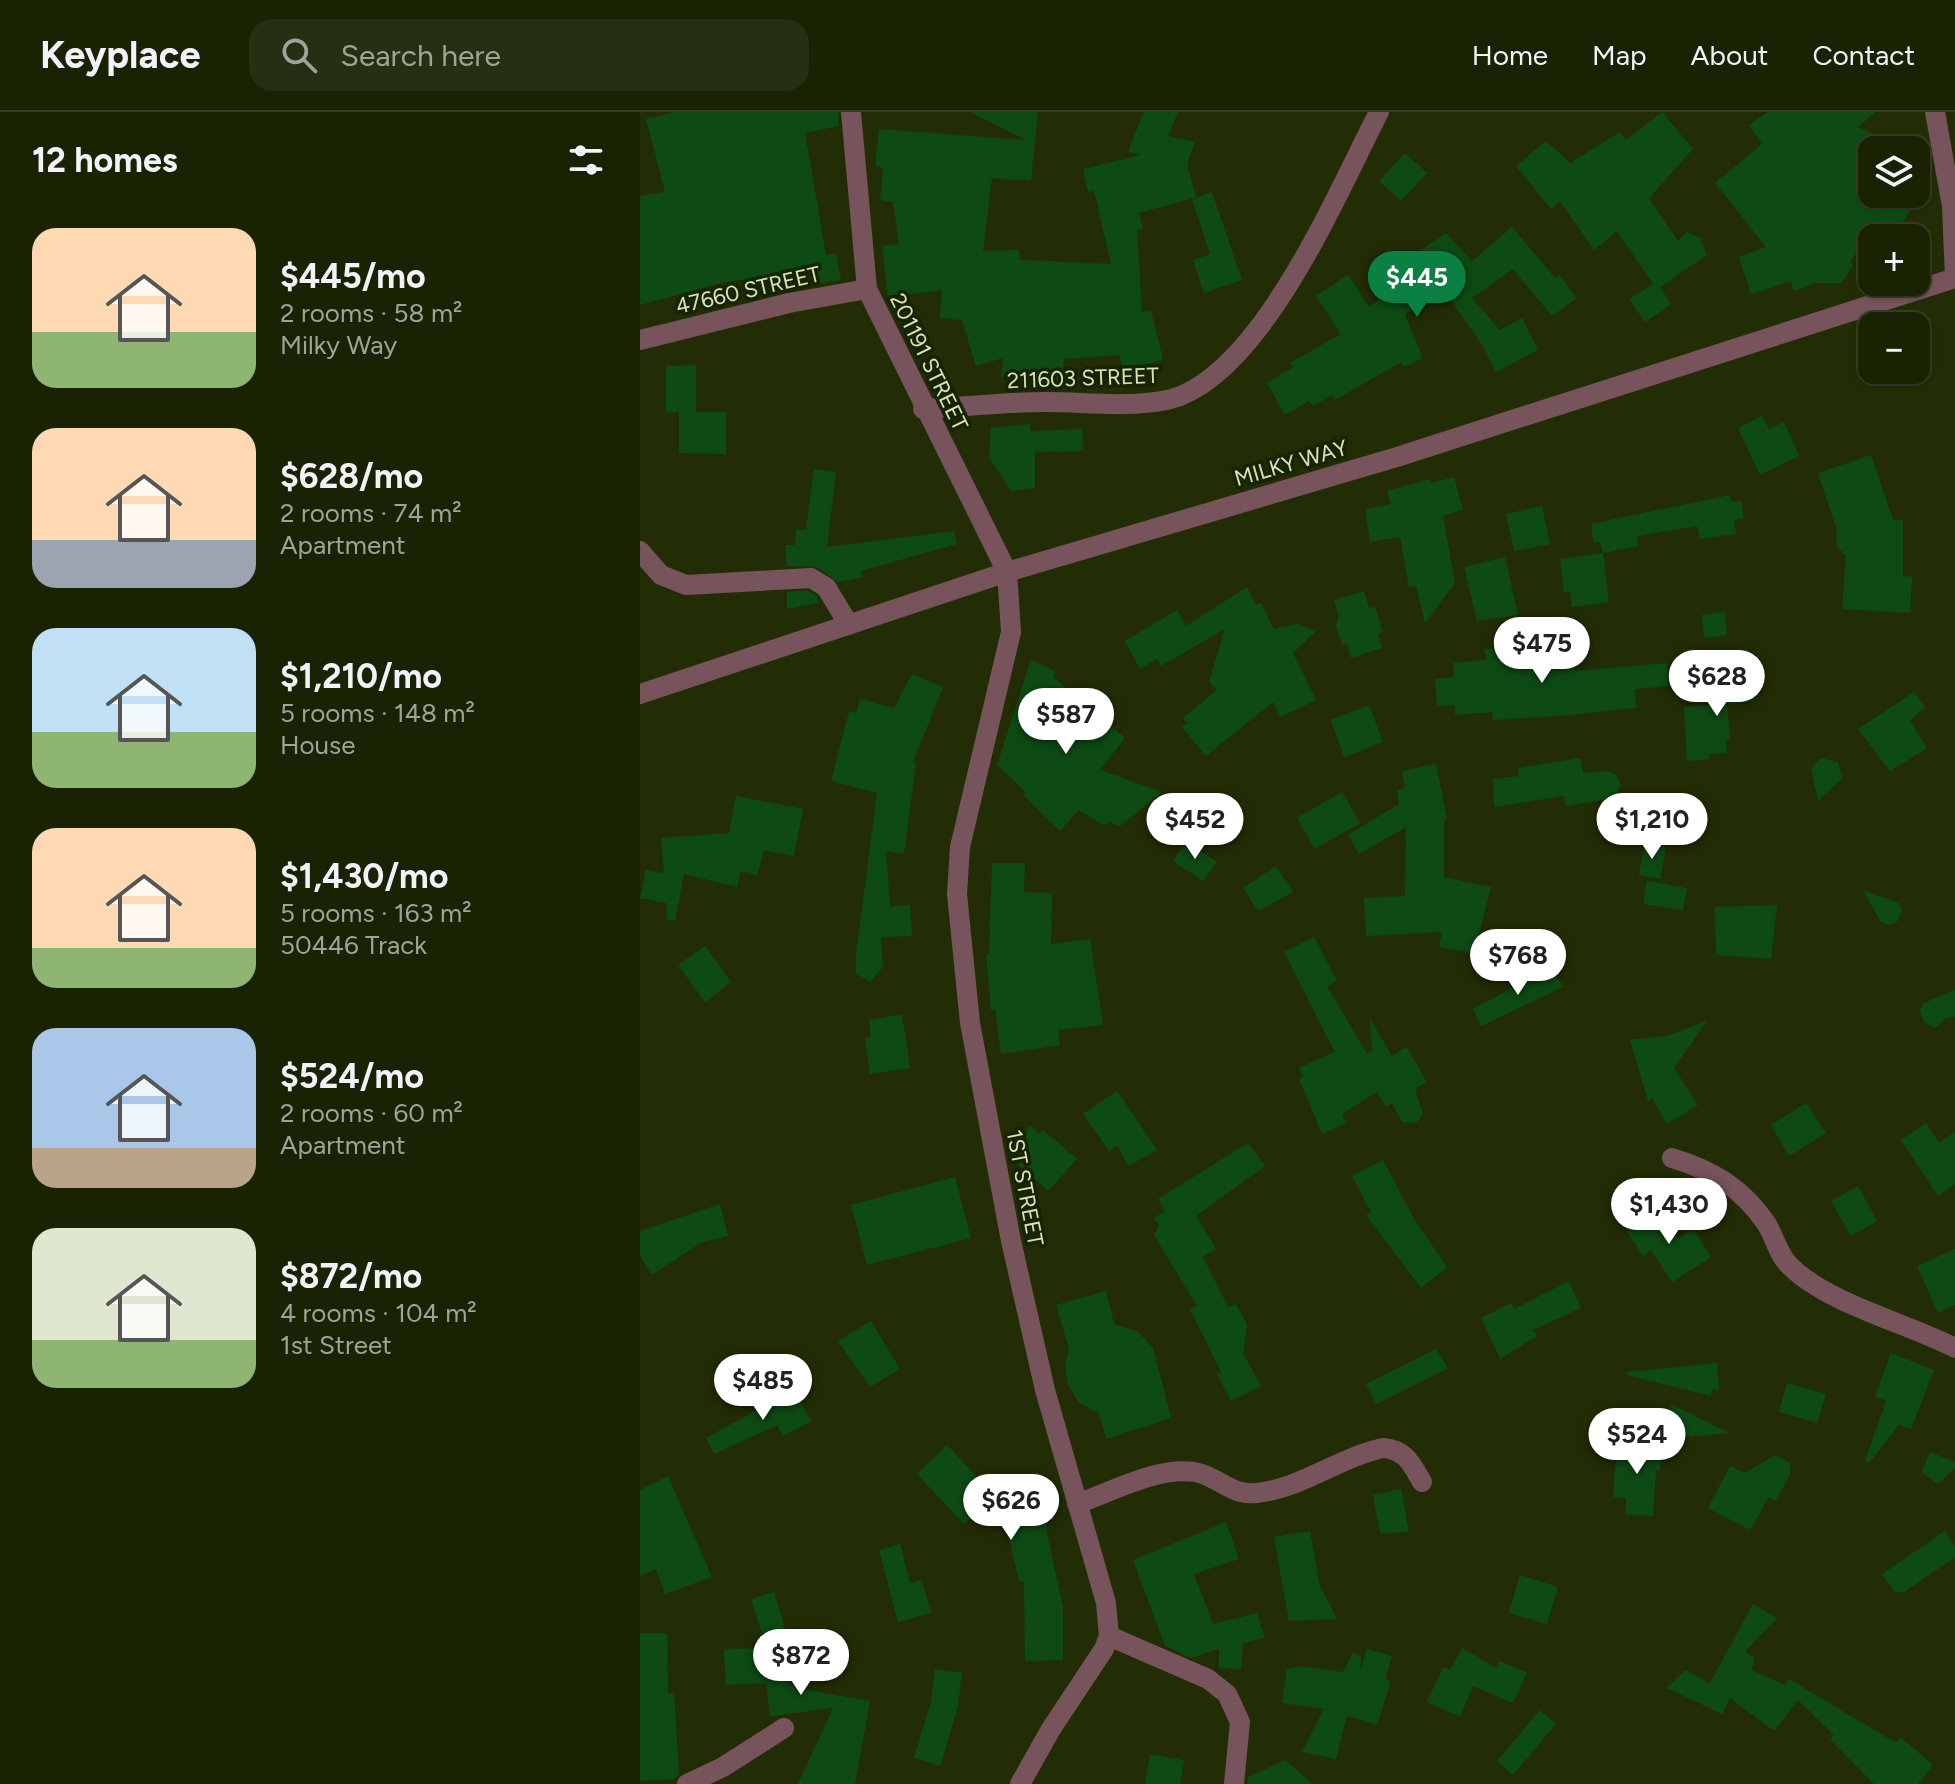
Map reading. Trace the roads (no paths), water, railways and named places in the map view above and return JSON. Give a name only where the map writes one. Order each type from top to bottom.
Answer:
[{"type":"street","name":"201191 STREET","points":[[851,112],[867,289],[923,409],[1007,572]]},
{"type":"street","name":"211603 STREET","points":[[923,409],[1043,402],[1126,404],[1166,400],[1204,384],[1267,317],[1304,259],[1379,112]]},
{"type":"street","points":[[1935,112],[1952,206],[1955,278]]},
{"type":"street","name":"MILKY WAY","points":[[640,694],[1007,572],[1397,457],[1955,278]]},
{"type":"street","name":"47660 STREET","points":[[640,340],[789,303],[867,289]]},
{"type":"street","points":[[640,551],[661,575],[686,585],[811,578],[826,587],[849,625]]},
{"type":"street","name":"1ST STREET","points":[[1007,572],[1011,632],[960,847],[957,894],[970,1023],[990,1140],[1026,1314],[1106,1603],[1109,1636]]},
{"type":"street","points":[[1672,1158],[1720,1176],[1749,1202],[1767,1225],[1789,1266],[1855,1305],[1955,1348]]},
{"type":"street","points":[[1077,1504],[1150,1478],[1190,1471],[1239,1494],[1258,1493],[1288,1486],[1383,1448],[1398,1449],[1409,1458],[1422,1482]]},
{"type":"street","points":[[1020,1784],[1109,1636],[1208,1679],[1227,1694],[1240,1722],[1234,1784]]},
{"type":"street","points":[[687,1784],[723,1767],[784,1728]]}]
